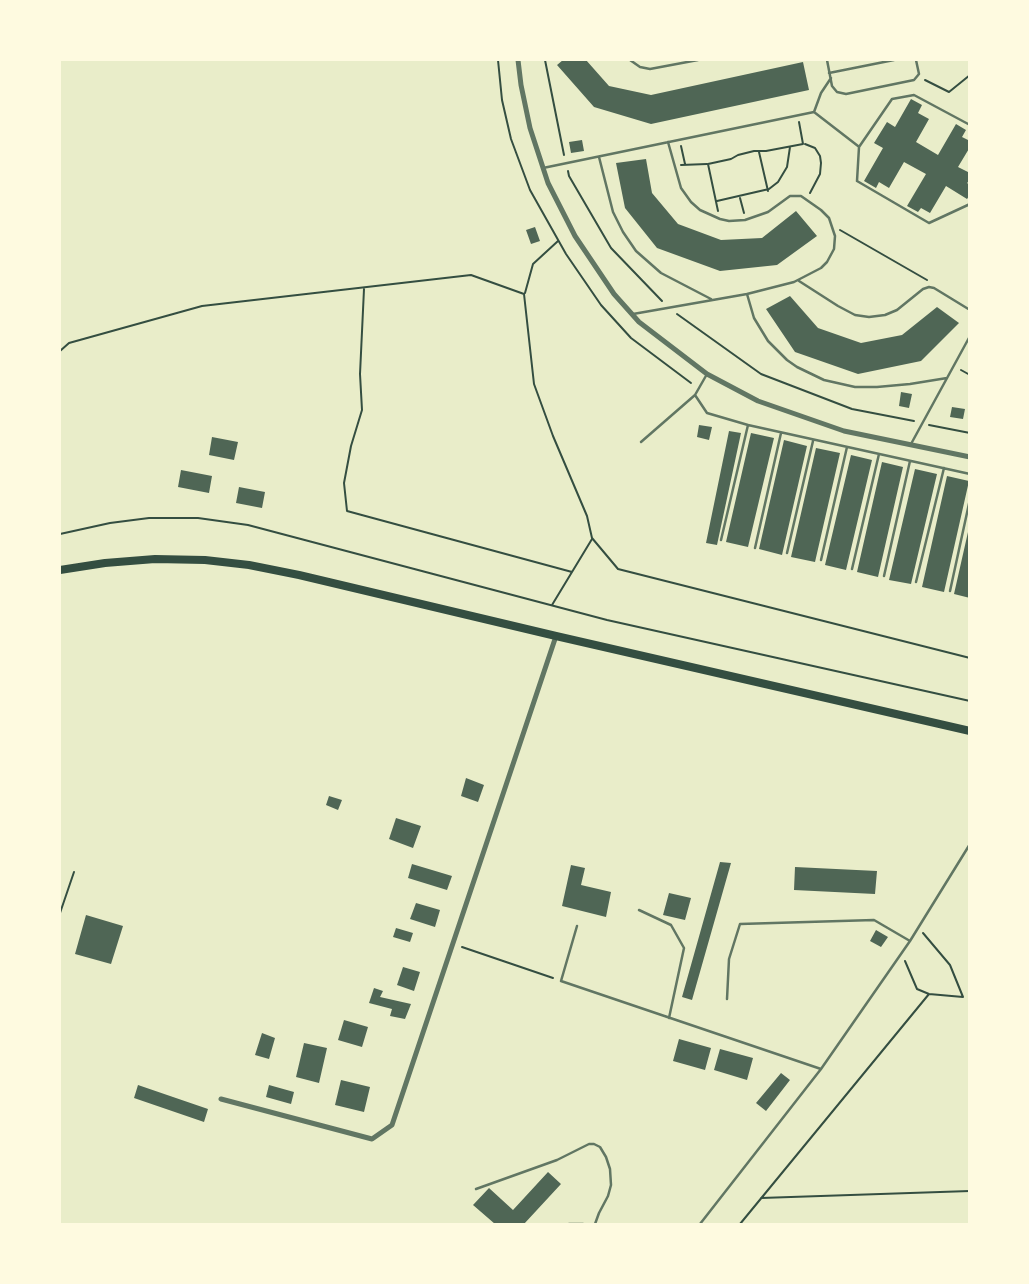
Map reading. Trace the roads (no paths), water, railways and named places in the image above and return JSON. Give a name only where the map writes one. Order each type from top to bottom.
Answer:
[{"type":"main road","points":[[60,570],[155,559],[205,560],[248,565],[970,731]]},
{"type":"street","points":[[518,60],[530,128],[548,183],[575,236],[614,294],[639,322],[707,374],[758,401],[844,431],[970,457]]},
{"type":"street","points":[[221,1099],[372,1139],[392,1125],[556,636]]},
{"type":"lane","points":[[630,60],[640,67],[650,69],[698,60]]},
{"type":"lane","points":[[827,60],[835,90],[846,94],[911,81],[918,76],[916,60]]},
{"type":"lane","points":[[830,72],[894,60]]},
{"type":"lane","points":[[814,112],[821,93],[831,78]]},
{"type":"lane","points":[[970,125],[914,95],[892,99],[859,147],[857,181],[929,223],[970,204]]},
{"type":"lane","points":[[542,168],[814,112]]},
{"type":"lane","points":[[814,112],[859,147]]},
{"type":"lane","points":[[633,314],[747,294],[799,281],[821,268],[831,255],[835,242],[833,226],[826,214],[798,196],[790,197],[768,212],[745,220],[720,219],[700,210],[681,188],[668,142]]},
{"type":"lane","points":[[599,157],[613,212],[632,246],[661,273],[713,300]]},
{"type":"lane","points":[[799,281],[855,315],[886,315],[929,287],[970,310]]},
{"type":"lane","points":[[747,294],[754,318],[772,346],[797,367],[824,380],[855,387],[877,387],[947,378]]},
{"type":"lane","points":[[911,445],[970,336]]},
{"type":"lane","points":[[641,442],[695,395],[707,374]]},
{"type":"lane","points":[[695,395],[707,413],[748,425],[970,474]]},
{"type":"lane","points":[[721,540],[748,425]]},
{"type":"lane","points":[[755,548],[781,433]]},
{"type":"lane","points":[[787,553],[814,440]]},
{"type":"lane","points":[[821,560],[847,447]]},
{"type":"lane","points":[[852,569],[879,454]]},
{"type":"lane","points":[[884,576],[910,461]]},
{"type":"lane","points":[[916,582],[944,468]]},
{"type":"lane","points":[[950,591],[970,499]]},
{"type":"lane","points":[[700,1224],[821,1069],[910,941],[970,844]]},
{"type":"lane","points":[[639,910],[671,925],[684,948],[669,1018]]},
{"type":"lane","points":[[727,999],[729,959],[740,925],[874,920],[910,941]]},
{"type":"lane","points":[[577,926],[561,981],[821,1069]]},
{"type":"lane","points":[[476,1189],[594,1144],[600,1147],[606,1157],[611,1177],[608,1196],[595,1224]]},
{"type":"lane","points":[[569,1224],[583,1224]]}]
